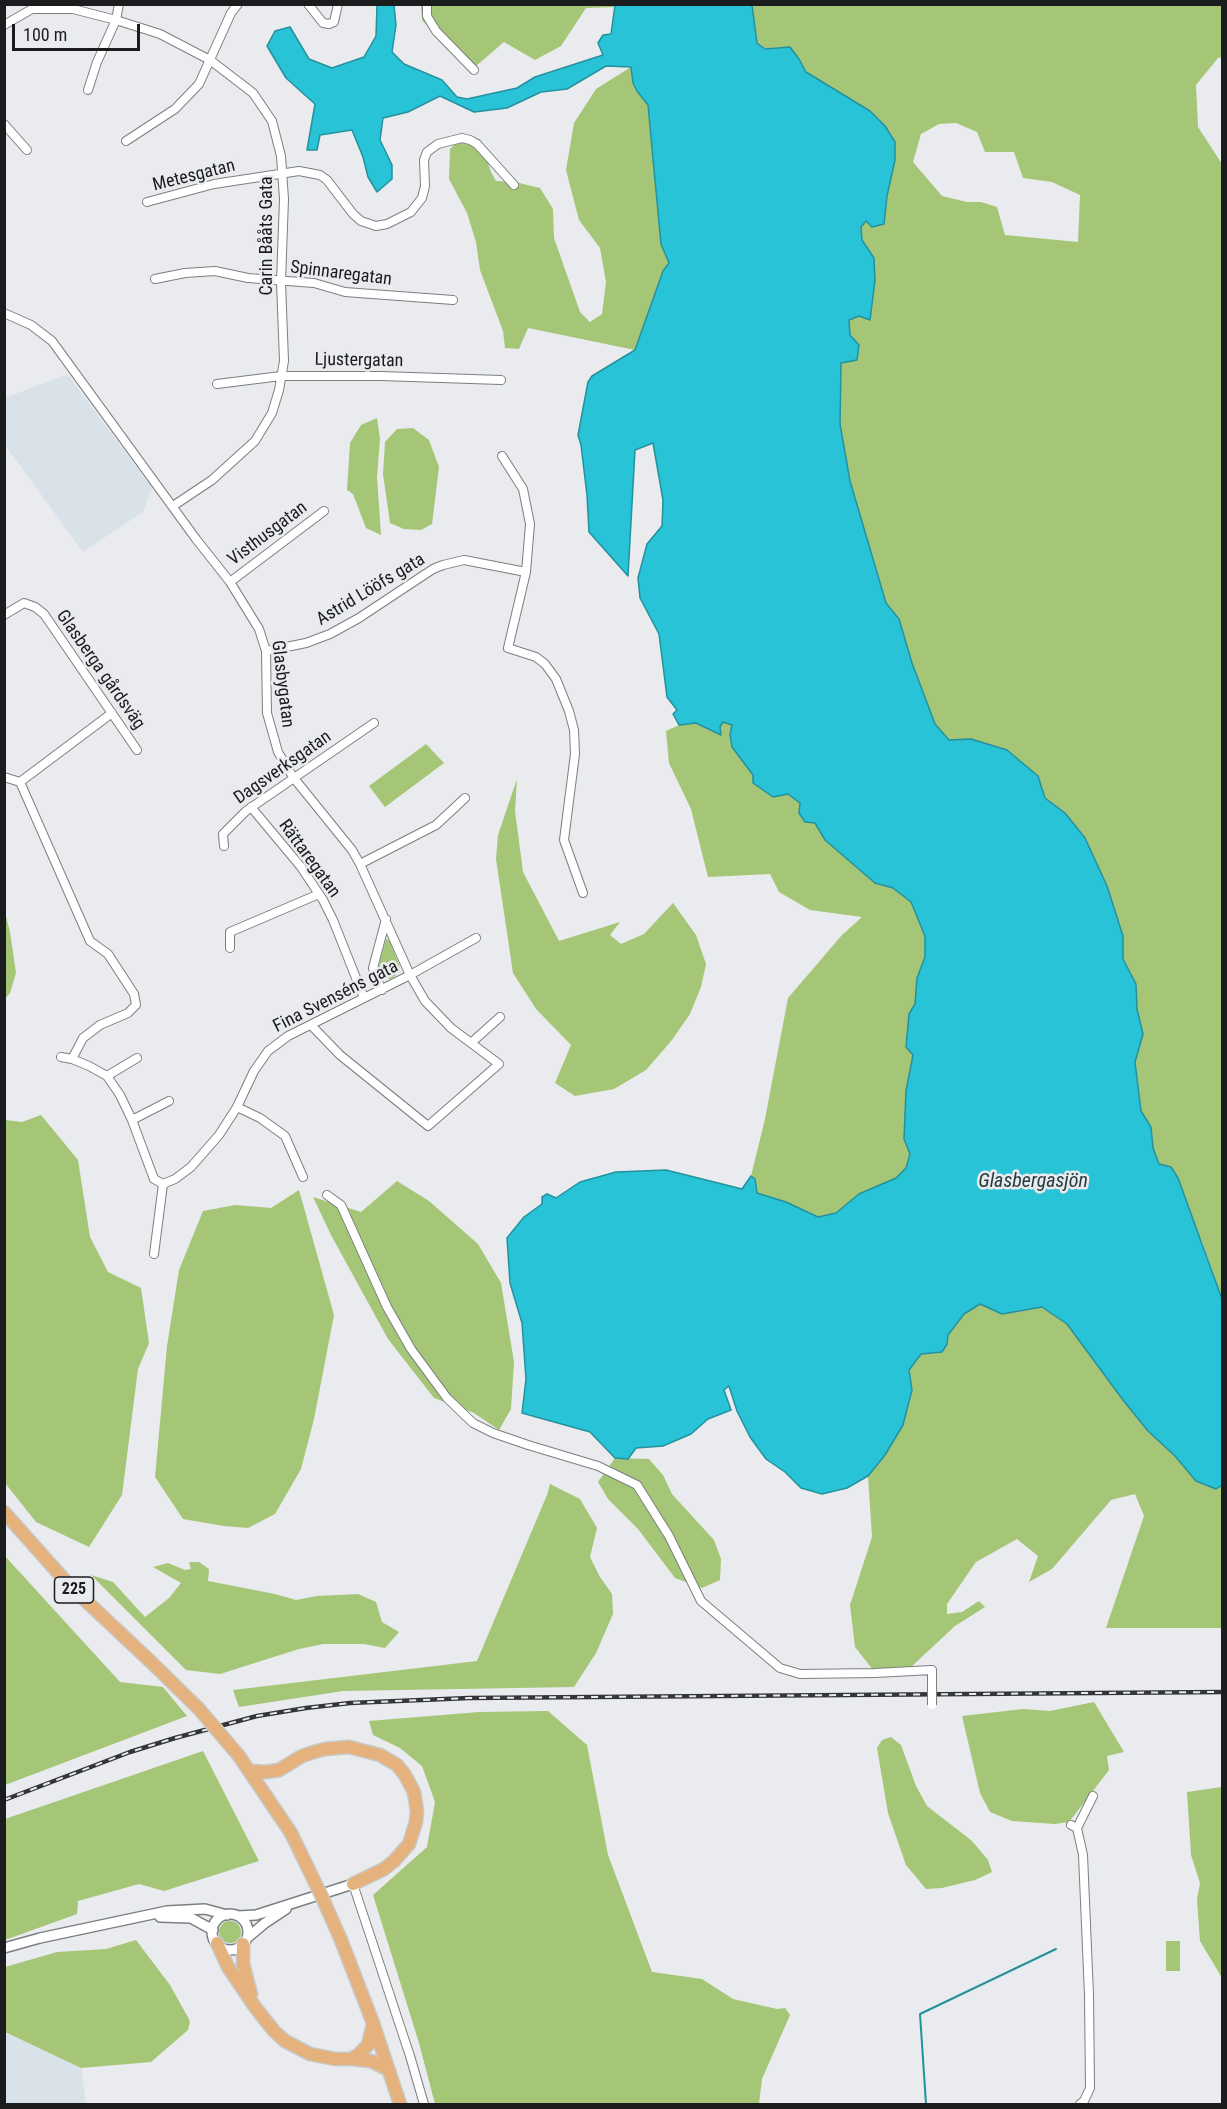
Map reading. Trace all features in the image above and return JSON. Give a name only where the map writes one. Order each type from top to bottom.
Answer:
[{"type":"main road","name":"225","points":[[4,1512],[69,1585],[199,1709],[239,1756],[269,1798],[291,1833],[341,1940],[373,2023],[400,2104]]},
{"type":"main road","points":[[250,1771],[279,1770],[302,1756],[314,1752],[349,1747],[380,1755],[405,1774],[414,1791],[417,1811],[409,1844],[384,1869],[353,1884]]},
{"type":"main road","points":[[269,1798],[271,1787],[279,1770]]},
{"type":"main road","points":[[245,1941],[243,1964],[255,2007]]},
{"type":"main road","points":[[217,1943],[228,1967],[255,2007],[274,2031],[296,2048],[321,2057],[371,2061],[389,2070]]},
{"type":"main road","points":[[351,2059],[368,2045],[373,2023]]},
{"type":"street","points":[[88,90],[97,62],[116,20],[119,4]]},
{"type":"street","points":[[126,141],[175,108],[199,84],[231,13],[238,4]]},
{"type":"street","points":[[308,4],[323,23],[329,24],[334,22],[338,4]]},
{"type":"street","points":[[426,4],[427,16],[436,31],[474,70]]},
{"type":"street","name":"Carin Bååts Gata","points":[[4,25],[30,7],[73,9],[160,33],[210,60],[253,93],[272,121],[283,172],[284,199],[281,282],[284,361],[272,413],[255,441],[212,480],[173,506]]},
{"type":"street","points":[[4,123],[27,150]]},
{"type":"street","name":"Metesgatan","points":[[147,202],[214,184],[283,172],[308,172],[323,177],[332,184],[355,217],[376,226],[395,221],[415,209],[425,190],[424,160],[427,152],[438,144],[459,138],[466,138],[474,142],[514,185]]},
{"type":"street","name":"Spinnaregatan","points":[[155,279],[185,273],[215,271],[248,278],[314,283],[345,292],[453,300]]},
{"type":"street","name":"Glasbygatan","points":[[4,313],[31,324],[52,341],[196,539],[231,582],[259,629],[266,651],[267,713],[278,752],[293,777],[339,833],[360,864],[421,996],[451,1028],[499,1064],[428,1126],[362,1074],[311,1025]]},
{"type":"street","points":[[4,321],[17,319]]},
{"type":"street","name":"Ljustergatan","points":[[217,384],[281,376],[381,376],[501,380]]},
{"type":"street","points":[[502,456],[519,480],[528,506],[530,524],[530,546],[526,572],[508,648],[536,657],[545,664],[555,679],[569,711],[574,730],[575,754],[564,836],[582,893]]},
{"type":"street","name":"Visthusgatan","points":[[231,582],[324,511]]},
{"type":"street","name":"Astrid Lööfs gata","points":[[266,651],[306,643],[330,634],[443,565],[464,560],[526,572]]},
{"type":"street","name":"Glasberga gårdsväg","points":[[4,615],[24,603],[44,614],[137,750]]},
{"type":"street","points":[[20,782],[112,713]]},
{"type":"street","name":"Dagsverksgatan","points":[[224,846],[225,831],[251,807],[374,723]]},
{"type":"street","points":[[4,777],[20,782],[90,941],[108,954],[134,994],[136,1005],[128,1013],[100,1025],[83,1038],[72,1059]]},
{"type":"street","points":[[360,864],[436,825],[465,798]]},
{"type":"street","name":"Rättaregatan","points":[[251,807],[302,867],[319,894],[333,920],[364,998]]},
{"type":"street","points":[[230,948],[230,932],[319,894]]},
{"type":"street","points":[[382,990],[373,968],[386,919]]},
{"type":"street","name":"Fina Svenséns gata","points":[[163,1184],[175,1179],[191,1167],[219,1135],[237,1107],[254,1071],[268,1051],[288,1036],[382,990],[476,938]]},
{"type":"street","points":[[471,1043],[500,1017]]},
{"type":"street","points":[[61,1057],[72,1059],[107,1076],[120,1095],[132,1120],[154,1179],[163,1184],[154,1254]]},
{"type":"street","points":[[107,1076],[138,1058]]},
{"type":"street","points":[[132,1120],[169,1101]]},
{"type":"street","points":[[237,1107],[260,1118],[285,1136],[303,1178]]},
{"type":"street","points":[[327,1195],[341,1205],[387,1307],[411,1349],[447,1398],[473,1423],[493,1433],[598,1466],[637,1485],[669,1536],[701,1601],[780,1668],[800,1674],[932,1670],[932,1714]]},
{"type":"street","points":[[1080,2104],[1084,2102],[1090,2088],[1089,2024],[1083,1855],[1074,1827],[1093,1796]]},
{"type":"street","points":[[4,1948],[40,1938],[184,1909],[206,1909],[233,1915],[256,1915],[353,1884],[424,2104]]},
{"type":"street","points":[[233,1915],[218,1920],[213,1930],[213,1937],[217,1943],[233,1950],[273,1917],[301,1901]]},
{"type":"street","points":[[233,1915],[247,1925],[245,1941]]},
{"type":"street","points":[[143,1918],[191,1918],[213,1930]]},
{"type":"shaded area","points":[[67,374],[152,488],[143,512],[83,552],[5,445],[5,398]]},
{"type":"shaded area","points":[[4,2032],[81,2068],[86,2104],[5,2104]]},
{"type":"green space","points":[[615,4],[616,7],[586,8],[561,46],[535,60],[504,42],[476,66],[452,54],[422,20],[421,5]]},
{"type":"green space","points":[[752,5],[1222,5],[1222,57],[1218,58],[1196,85],[1198,127],[1222,164],[1222,1299],[1193,1221],[1159,1164],[1153,1148],[1151,1127],[1141,1111],[1135,1062],[1143,1033],[1137,1009],[1136,984],[1123,959],[1123,936],[1065,813],[1045,798],[1038,776],[971,739],[949,740],[935,724],[912,663],[899,619],[886,603],[870,552],[850,481],[840,424],[841,363],[859,345],[850,335],[849,320],[859,316],[870,320],[875,280],[874,258],[862,240],[861,226],[866,221],[884,224],[895,160],[870,112],[806,72],[799,59],[779,47],[765,49],[757,42]],"holes":[[[956,123],[977,132],[985,152],[1014,152],[1023,178],[1052,182],[1080,195],[1078,242],[1005,235],[997,207],[942,196],[913,162],[921,134],[939,124]]]},
{"type":"green space","points":[[631,67],[633,83],[648,105],[661,244],[669,263],[663,271],[635,350],[528,328],[519,349],[505,348],[503,331],[480,270],[476,242],[467,213],[449,179],[450,149],[463,136],[480,139],[496,181],[515,182],[540,188],[553,209],[554,238],[580,312],[590,322],[602,314],[606,282],[600,248],[579,220],[566,170],[574,123],[596,89]]},
{"type":"green space","points":[[377,418],[380,439],[377,477],[381,535],[366,528],[353,494],[347,490],[350,443],[361,425]]},
{"type":"green space","points":[[413,428],[429,440],[439,467],[432,524],[421,530],[404,529],[390,523],[383,474],[385,442],[397,429]]},
{"type":"green space","points":[[723,722],[732,725],[730,735],[732,747],[753,775],[788,793],[800,803],[799,813],[805,822],[815,823],[825,840],[875,883],[893,888],[911,902],[925,935],[925,957],[917,978],[915,1004],[909,1014],[906,1047],[913,1055],[906,1091],[904,1139],[910,1154],[906,1168],[897,1178],[859,1194],[836,1213],[818,1217],[786,1202],[756,1193],[755,1180],[751,1176],[765,1119],[788,998],[842,935],[862,917],[810,910],[779,892],[770,874],[708,877],[691,809],[669,763],[666,731],[679,725],[696,723],[720,735]]},
{"type":"green space","points":[[426,744],[444,763],[385,807],[369,786]]},
{"type":"green space","points":[[517,779],[515,811],[523,872],[559,941],[620,922],[610,935],[621,944],[644,934],[673,903],[696,935],[706,964],[701,987],[690,1014],[672,1040],[646,1070],[614,1089],[575,1096],[555,1083],[571,1045],[536,1009],[513,973],[496,859],[498,835]]},
{"type":"green space","points":[[5,912],[16,973],[10,993],[5,999]]},
{"type":"green space","points":[[386,939],[389,940],[400,969],[391,979],[384,978],[378,969]]},
{"type":"green space","points":[[41,1115],[78,1160],[90,1237],[108,1272],[141,1288],[149,1343],[138,1369],[122,1495],[89,1547],[36,1522],[5,1483],[5,1120],[22,1122]]},
{"type":"green space","points":[[397,1181],[429,1201],[478,1244],[501,1283],[514,1362],[511,1409],[499,1430],[474,1413],[434,1398],[388,1339],[331,1235],[313,1197],[361,1212]]},
{"type":"green space","points":[[299,1190],[334,1315],[314,1419],[301,1469],[275,1514],[248,1528],[183,1519],[155,1477],[167,1346],[179,1270],[203,1211],[235,1205],[271,1208]]},
{"type":"green space","points":[[980,1304],[1002,1314],[1042,1307],[1067,1324],[1148,1431],[1175,1456],[1196,1481],[1216,1489],[1222,1485],[1222,1628],[1106,1628],[1144,1516],[1135,1494],[1111,1500],[1052,1569],[1029,1582],[1038,1556],[1017,1539],[976,1562],[947,1604],[947,1614],[962,1612],[979,1601],[985,1607],[955,1626],[911,1667],[896,1672],[873,1670],[855,1647],[850,1605],[872,1537],[868,1476],[885,1455],[912,1390],[909,1370],[921,1354],[947,1344],[948,1335],[964,1314]]},
{"type":"green space","points":[[615,1458],[649,1459],[663,1475],[672,1494],[714,1540],[721,1559],[720,1580],[702,1588],[675,1578],[638,1529],[608,1499],[598,1482]]},
{"type":"green space","points":[[550,1484],[580,1499],[597,1528],[590,1557],[612,1594],[613,1614],[596,1653],[574,1687],[343,1691],[239,1707],[233,1690],[477,1661]]},
{"type":"green space","points":[[4,1555],[120,1682],[163,1687],[187,1716],[5,1785]]},
{"type":"green space","points":[[189,1562],[199,1562],[209,1569],[208,1581],[296,1600],[317,1596],[358,1594],[376,1602],[382,1622],[399,1632],[385,1648],[364,1644],[323,1644],[299,1649],[220,1674],[186,1670],[91,1575],[113,1582],[145,1617],[169,1598],[181,1583],[153,1567],[168,1563],[185,1570],[191,1569]]},
{"type":"green space","points":[[1094,1702],[1124,1752],[1107,1756],[1109,1770],[1069,1822],[1055,1824],[1012,1821],[990,1812],[980,1793],[962,1716],[1023,1709],[1050,1711]]},
{"type":"green space","points":[[548,1711],[587,1745],[608,1855],[652,1972],[702,1979],[733,1999],[777,2009],[785,2008],[790,2015],[762,2079],[759,2104],[435,2104],[419,2043],[373,1895],[427,1847],[435,1802],[422,1766],[400,1748],[373,1735],[369,1721],[479,1712]]},
{"type":"green space","points":[[891,1737],[901,1745],[916,1786],[927,1806],[972,1841],[988,1860],[992,1872],[975,1880],[942,1888],[926,1889],[906,1865],[888,1813],[877,1748],[882,1740]]},
{"type":"green space","points":[[203,1751],[259,1861],[164,1891],[139,1884],[78,1901],[77,1914],[5,1940],[5,1819]]},
{"type":"green space","points":[[1222,1787],[1222,1978],[1200,1941],[1197,1899],[1200,1883],[1191,1855],[1187,1792]]},
{"type":"green space","points":[[230,1921],[238,1924],[241,1932],[238,1940],[230,1943],[222,1940],[219,1932],[222,1924]]},
{"type":"green space","points":[[136,1940],[170,1985],[190,2021],[188,2030],[151,2062],[81,2068],[5,2032],[5,1967],[57,1952],[106,1949]]},
{"type":"green space","points":[[1166,1941],[1180,1941],[1180,1971],[1166,1971]]},
{"type":"water","name":"Glasbergasjön","points":[[377,5],[394,5],[396,25],[392,52],[404,64],[442,80],[457,97],[467,99],[517,88],[535,77],[603,55],[598,43],[603,35],[611,34],[615,5],[752,5],[757,43],[765,49],[790,47],[806,72],[870,111],[885,126],[895,142],[895,160],[884,224],[872,227],[866,221],[861,227],[862,240],[874,258],[875,280],[870,320],[859,316],[849,320],[850,335],[859,345],[857,360],[841,363],[840,424],[850,481],[886,603],[899,619],[912,663],[935,724],[949,740],[971,739],[1007,750],[1038,776],[1045,798],[1065,813],[1085,838],[1107,886],[1123,936],[1123,959],[1136,984],[1137,1009],[1143,1034],[1135,1062],[1141,1111],[1151,1127],[1153,1148],[1159,1164],[1171,1167],[1178,1178],[1222,1299],[1222,1485],[1216,1489],[1196,1481],[1175,1456],[1148,1431],[1067,1324],[1042,1307],[1002,1314],[980,1304],[964,1314],[948,1335],[947,1344],[942,1352],[921,1354],[909,1370],[912,1390],[903,1425],[885,1455],[868,1476],[847,1488],[822,1494],[801,1488],[785,1472],[766,1459],[750,1437],[737,1411],[729,1386],[724,1390],[731,1410],[708,1419],[691,1434],[663,1446],[636,1448],[628,1459],[615,1458],[590,1432],[522,1413],[526,1379],[522,1323],[510,1283],[507,1238],[524,1217],[542,1204],[542,1197],[547,1194],[556,1198],[580,1182],[616,1172],[666,1170],[742,1189],[751,1176],[755,1179],[757,1193],[786,1202],[818,1217],[836,1213],[859,1194],[896,1178],[906,1168],[910,1154],[904,1139],[906,1091],[913,1055],[906,1047],[909,1014],[915,1004],[917,978],[925,957],[925,936],[911,902],[893,888],[875,883],[825,840],[815,823],[805,822],[799,813],[800,803],[788,794],[773,797],[753,783],[753,775],[732,747],[730,735],[732,725],[723,722],[720,727],[721,735],[696,723],[679,725],[673,714],[677,710],[667,697],[659,634],[640,598],[638,578],[647,544],[662,526],[663,500],[653,443],[635,450],[628,576],[589,532],[587,495],[578,435],[588,382],[592,376],[635,350],[663,271],[669,263],[661,244],[648,105],[633,83],[631,67],[606,66],[567,89],[541,92],[507,108],[474,112],[440,96],[408,112],[383,118],[380,140],[392,165],[392,179],[377,192],[368,177],[352,130],[320,135],[317,150],[307,150],[315,104],[286,78],[267,46],[275,31],[290,27],[309,59],[332,68],[364,57],[376,36]]},
{"type":"waterway","points":[[926,2104],[920,2014],[1056,1949]]},
{"type":"railway","points":[[4,1800],[130,1752],[175,1738],[257,1716],[350,1703],[469,1698],[1222,1692]]}]
